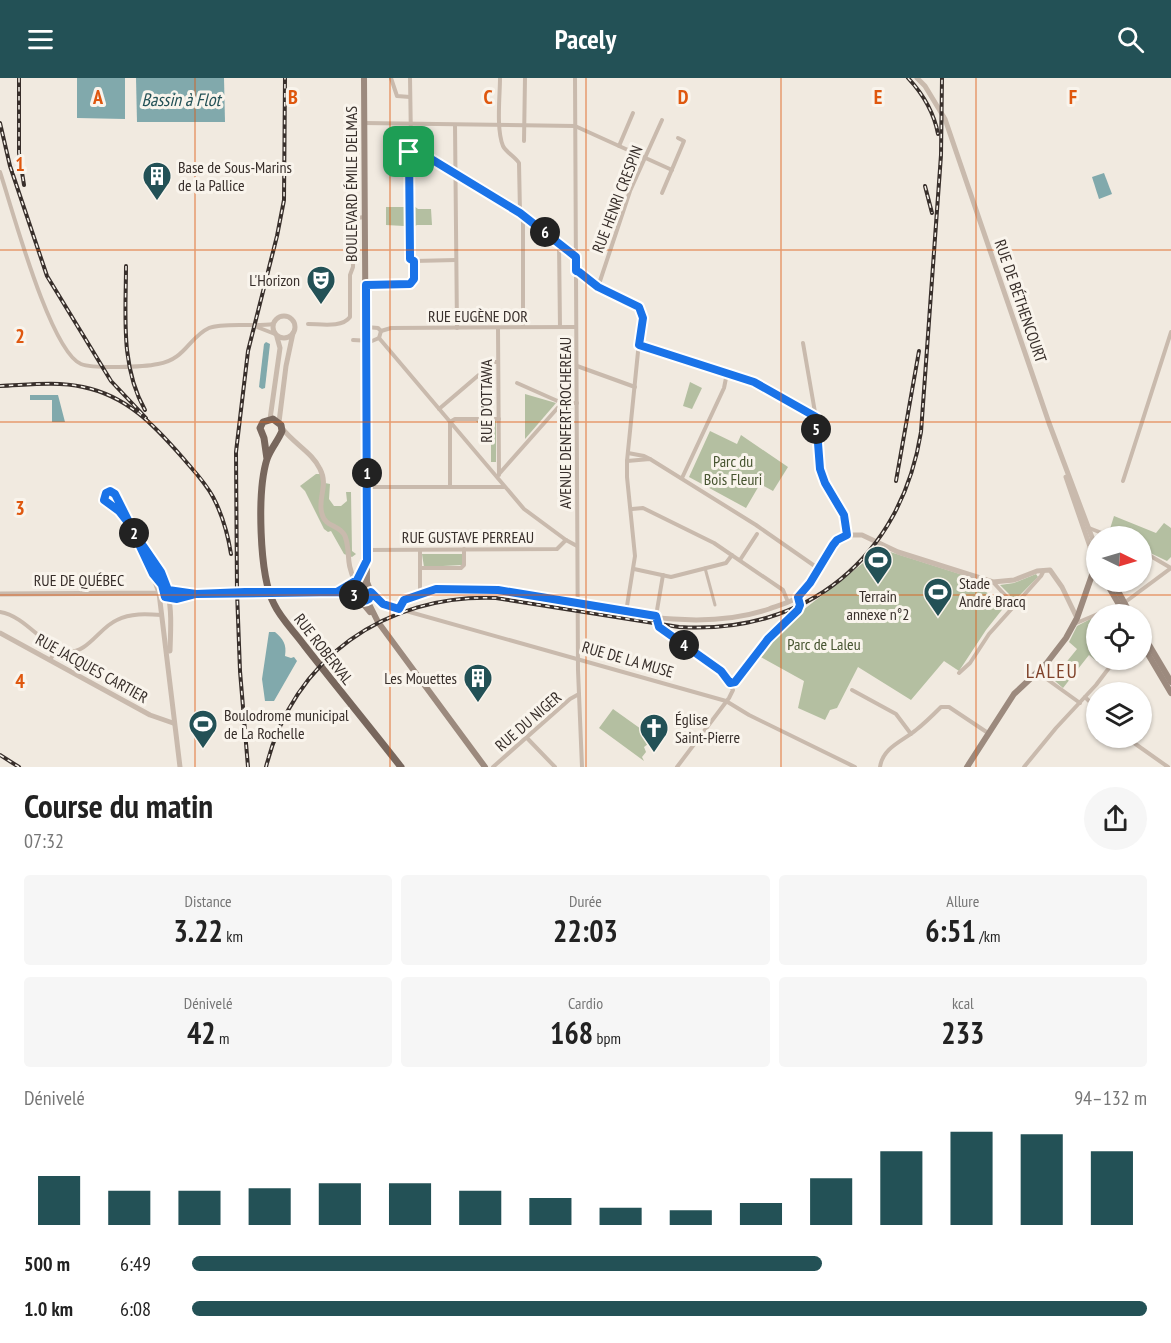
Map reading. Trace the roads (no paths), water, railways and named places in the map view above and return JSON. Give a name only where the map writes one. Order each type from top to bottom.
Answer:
[{"type":"main road","name":"BOULEVARD ÉMILE DELMAS","points":[[364,78],[367,582]]},
{"type":"main road","points":[[270,419],[281,425],[277,439],[271,441],[264,438],[260,428],[263,422],[270,419]]},
{"type":"main road","name":"RUE ROBERVAL","points":[[264,438],[267,459],[262,501],[263,548],[265,578],[273,603],[337,688],[401,767]]},
{"type":"main road","name":"RUE ROBERVAL","points":[[267,459],[277,439]]},
{"type":"main road","points":[[367,560],[352,590],[355,595],[366,600],[373,613],[485,767]]},
{"type":"main road","points":[[355,582],[367,582],[371,592],[366,600]]},
{"type":"main road","points":[[967,767],[1014,694],[1060,646],[1078,621],[1087,592]]},
{"type":"main road","points":[[1152,650],[1171,682]]},
{"type":"main road","points":[[1152,661],[1171,693]]},
{"type":"street","points":[[391,78],[397,96],[410,97]]},
{"type":"street","points":[[410,78],[413,148],[522,215],[576,257]]},
{"type":"street","points":[[500,78],[500,125],[503,147],[519,163],[523,327]]},
{"type":"street","points":[[524,141],[525,78]]},
{"type":"street","name":"AVENUE DENFERT-ROCHEREAU","points":[[575,78],[578,659],[582,767]]},
{"type":"street","name":"RUE DE BÉTHENCOURT","points":[[920,79],[939,109],[954,148],[1063,463],[1088,526]]},
{"type":"street","points":[[619,146],[633,113]]},
{"type":"street","name":"RUE HENRI CRESPIN","points":[[598,287],[630,191],[662,120]]},
{"type":"street","points":[[364,123],[575,126],[672,170]]},
{"type":"street","points":[[455,124],[457,328]]},
{"type":"street","points":[[662,193],[684,141],[678,138]]},
{"type":"street","points":[[413,148],[409,152],[410,259],[414,261],[456,260]]},
{"type":"street","points":[[0,172],[50,322],[70,356],[79,363],[91,367],[159,364],[177,357],[200,333],[210,327],[273,324],[279,317],[288,318],[293,322],[286,366],[281,425],[292,441],[320,467],[325,480],[321,506],[322,516],[328,524],[339,529],[345,536],[348,567],[355,582]]},
{"type":"street","points":[[309,324],[342,323],[350,318],[354,221],[365,217]]},
{"type":"street","points":[[560,243],[560,327]]},
{"type":"street","points":[[366,285],[410,284],[414,279],[414,261]]},
{"type":"street","points":[[576,271],[598,287],[639,307],[643,318],[627,461],[635,556],[626,612]]},
{"type":"street","points":[[270,419],[280,348],[273,324]]},
{"type":"street","points":[[253,326],[288,338],[293,333]]},
{"type":"street","points":[[366,327],[378,328],[381,331],[379,338]]},
{"type":"street","name":"RUE EUGÈNE DOR","points":[[381,331],[391,328],[576,327]]},
{"type":"street","name":"RUE D'OTTAWA","points":[[498,328],[498,476]]},
{"type":"street","points":[[1123,481],[1171,332]]},
{"type":"street","points":[[353,340],[366,341],[379,338]]},
{"type":"street","points":[[379,338],[524,509],[577,546]]},
{"type":"street","points":[[803,343],[816,417],[820,469],[825,483],[844,515],[847,535]]},
{"type":"street","points":[[639,345],[754,382],[816,417]]},
{"type":"street","points":[[439,409],[494,362],[498,362]]},
{"type":"street","points":[[577,366],[635,387]]},
{"type":"street","points":[[682,478],[724,388],[728,373]]},
{"type":"street","points":[[516,383],[562,403],[577,404]]},
{"type":"street","points":[[498,476],[562,403]]},
{"type":"street","points":[[450,422],[455,419],[499,419]]},
{"type":"street","points":[[450,422],[450,487]]},
{"type":"street","points":[[277,439],[292,441]]},
{"type":"street","points":[[628,453],[644,456],[682,478],[819,568]]},
{"type":"street","points":[[627,461],[650,459]]},
{"type":"street","name":"RUE DE BÉTHENCOURT","points":[[1063,463],[1086,536]]},
{"type":"street","points":[[1068,483],[1086,529]]},
{"type":"street","points":[[367,487],[504,487]]},
{"type":"street","points":[[130,525],[119,511],[104,500],[106,493],[110,491],[115,494],[165,594],[163,615],[178,767]]},
{"type":"street","points":[[632,509],[644,508],[714,543],[783,590],[788,602]]},
{"type":"street","points":[[135,534],[161,572],[165,594],[169,673]]},
{"type":"street","points":[[740,560],[757,534]]},
{"type":"street","points":[[399,609],[404,600],[420,593],[439,589],[498,590],[626,612],[687,620],[718,620],[759,612],[798,597],[807,589],[837,540],[847,535],[862,535],[898,552],[993,582],[1014,580],[1050,570],[1054,573],[1078,621],[1086,618]]},
{"type":"street","name":"RUE GUSTAVE PERREAU","points":[[367,550],[557,549],[566,540]]},
{"type":"street","points":[[420,549],[420,593]]},
{"type":"street","points":[[420,568],[461,568],[464,565],[464,549]]},
{"type":"street","points":[[634,569],[671,577],[726,562],[732,555]]},
{"type":"street","points":[[1123,604],[1171,568],[1152,557]]},
{"type":"street","points":[[705,568],[715,605]]},
{"type":"street","points":[[959,673],[1044,570]]},
{"type":"street","points":[[663,575],[656,616],[659,627],[721,671],[733,690],[679,766]]},
{"type":"street","name":"RUE DE QUÉBEC","points":[[337,592],[355,582]]},
{"type":"street","points":[[993,582],[1014,605]]},
{"type":"street","name":"RUE DE QUÉBEC","points":[[0,594],[337,592],[355,595]]},
{"type":"street","name":"RUE DE LA MUSE","points":[[371,592],[381,604]]},
{"type":"street","name":"RUE DE QUÉBEC","points":[[165,594],[182,598],[196,594]]},
{"type":"street","points":[[730,683],[735,682],[768,639],[798,610],[800,605],[798,597]]},
{"type":"street","name":"RUE DE LA MUSE","points":[[366,600],[726,701],[855,767]]},
{"type":"street","points":[[373,613],[381,604]]},
{"type":"street","points":[[0,612],[20,620],[57,648],[70,652],[82,648],[107,626],[128,616],[163,615]]},
{"type":"street","name":"RUE JACQUES CARTIER","points":[[0,633],[150,715],[174,723]]},
{"type":"street","points":[[50,660],[57,648]]},
{"type":"street","points":[[1023,767],[1109,670]]},
{"type":"street","points":[[1037,672],[1080,703]]},
{"type":"street","points":[[852,690],[896,714],[911,734]]},
{"type":"street","name":"RUE DU NIGER","points":[[493,767],[570,699],[579,694]]},
{"type":"street","points":[[880,767],[894,744],[911,734],[944,706],[989,734]]},
{"type":"street","points":[[526,738],[555,767]]},
{"type":"street","points":[[1141,748],[1168,767]]},
{"type":"water","name":"Bassin à Flot","points":[[77,78],[125,78],[125,119],[77,118]]},
{"type":"water","name":"Bassin à Flot","points":[[136,78],[224,78],[225,122],[137,122]]},
{"type":"water","points":[[1104,173],[1112,194],[1099,199],[1092,177]]},
{"type":"water","points":[[266,342],[270,344],[265,388],[262,389],[259,387]]},
{"type":"water","points":[[30,395],[58,395],[65,422],[52,422],[52,400],[30,400]]},
{"type":"water","points":[[269,632],[275,632],[282,640],[285,645],[285,656],[294,657],[297,661],[274,701],[265,701],[262,679]]},
{"type":"railway","points":[[19,78],[19,153],[24,185]]},
{"type":"railway","points":[[248,767],[240,671],[236,452],[248,351],[284,200],[285,78]]},
{"type":"railway","points":[[908,78],[927,104],[938,134]]},
{"type":"railway","points":[[266,767],[279,728],[298,694],[322,665],[350,640],[382,621],[417,607],[456,600],[496,598],[679,627],[725,626],[768,617],[807,602],[840,579],[869,551],[893,516],[910,477],[921,432],[941,155],[942,78]]},
{"type":"railway","points":[[0,123],[10,166],[47,276],[111,381],[146,418]]},
{"type":"railway","points":[[925,186],[932,213]]},
{"type":"railway","points":[[126,266],[125,321],[128,358],[131,376],[145,410]]},
{"type":"railway","points":[[896,481],[919,351]]},
{"type":"railway","points":[[0,386],[73,385],[113,397],[138,413],[172,445],[210,492],[222,517],[231,554]]},
{"type":"railway","points":[[0,755],[19,767]]},
{"type":"place","name":"Base de Sous-Marins de la Pallice","points":[[157,202]]},
{"type":"place","name":"L'Horizon","points":[[321,306]]},
{"type":"place","name":"Terrain annexe n°2","points":[[878,586]]},
{"type":"place","name":"Stade André Bracq","points":[[938,618]]},
{"type":"place","name":"Les Mouettes","points":[[478,704]]},
{"type":"place","name":"Boulodrome municipal de La Rochelle","points":[[203,750]]},
{"type":"place","name":"Église Saint-Pierre","points":[[654,754]]},
{"type":"district","name":"LALEU","points":[[1052,671]]},
{"type":"park label","name":"Parc du Bois Fleuri","points":[[733,470]]},
{"type":"park label","name":"Parc de Laleu","points":[[824,644]]}]
